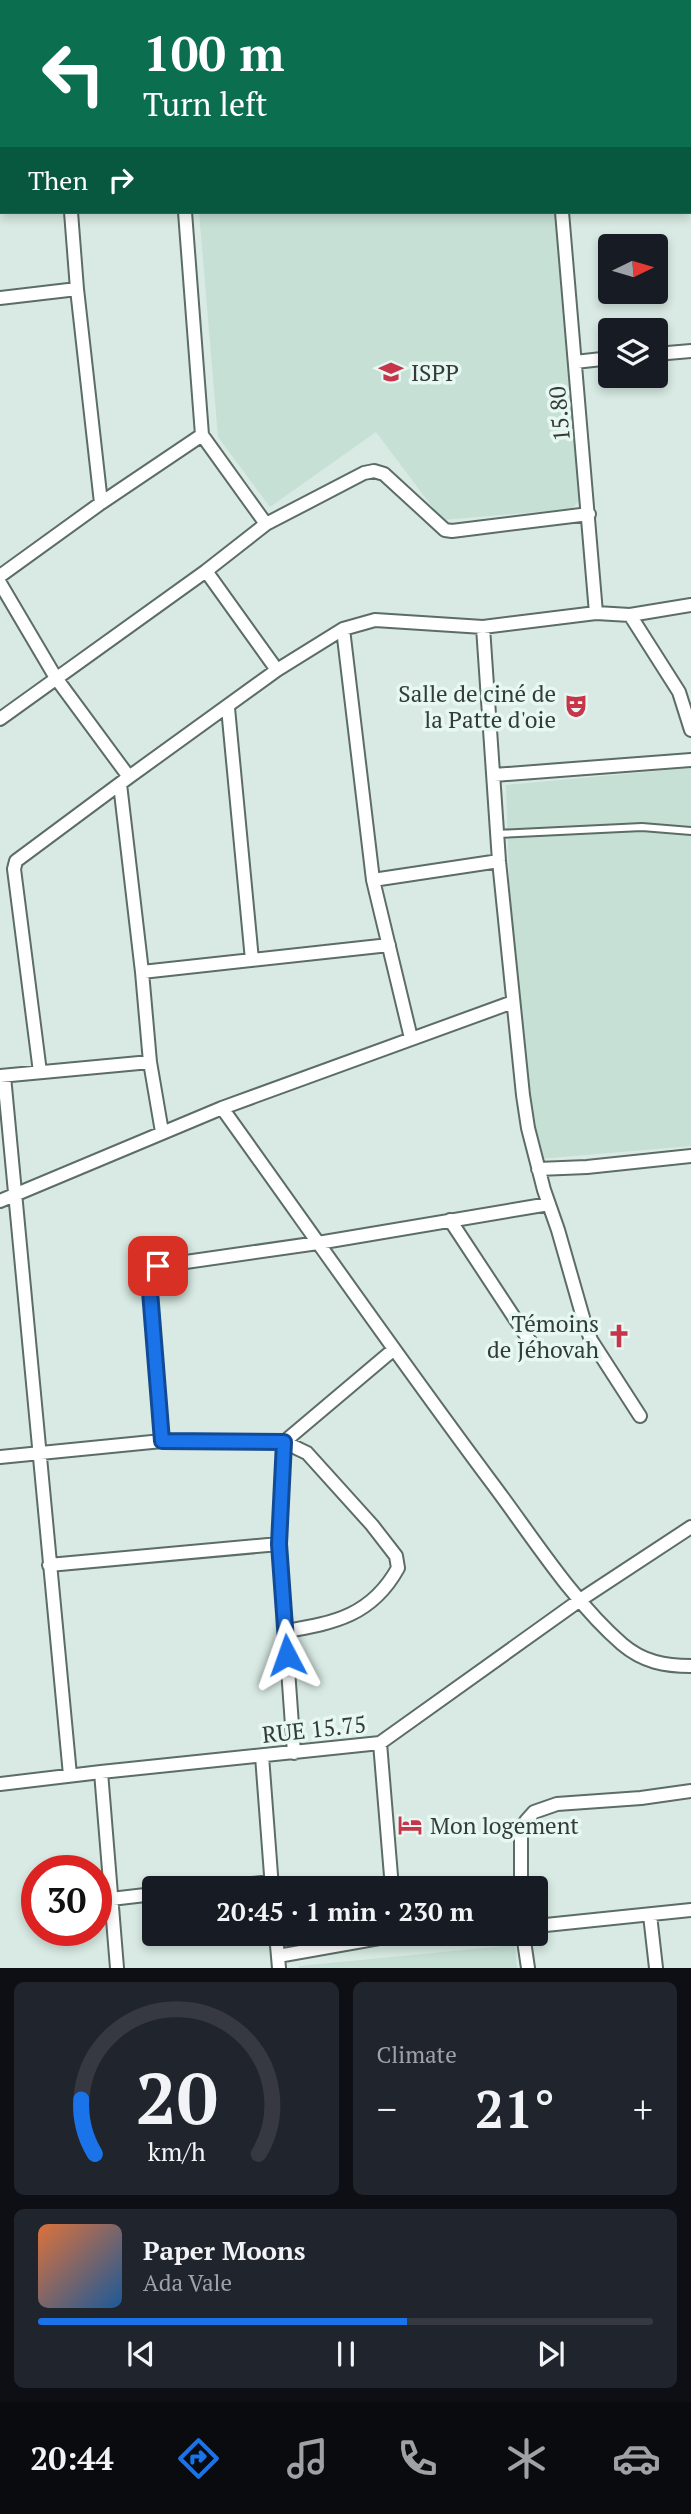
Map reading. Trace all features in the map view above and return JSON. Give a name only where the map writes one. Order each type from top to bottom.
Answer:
[{"type":"street","points":[[71,214],[101,503]]},
{"type":"street","points":[[185,214],[202,435],[267,524]]},
{"type":"street","name":"15.80","points":[[562,214],[596,612]]},
{"type":"street","points":[[0,298],[77,289]]},
{"type":"street","points":[[668,353],[691,351]]},
{"type":"street","points":[[575,362],[598,359]]},
{"type":"street","points":[[0,576],[202,435]]},
{"type":"street","points":[[0,719],[267,524],[364,473],[374,471],[384,474],[445,530],[589,514]]},
{"type":"street","points":[[206,571],[278,670]]},
{"type":"street","points":[[0,583],[56,678],[124,780],[150,1062],[162,1132]]},
{"type":"street","points":[[40,1072],[14,869],[16,861],[124,780],[278,670],[343,629],[375,620],[483,627],[596,612],[630,615],[691,605]]},
{"type":"street","points":[[630,615],[679,692],[691,730]]},
{"type":"street","points":[[483,627],[499,861],[523,1094],[538,1169],[591,1340],[640,1416]]},
{"type":"street","points":[[343,629],[373,880],[411,1038]]},
{"type":"street","points":[[228,708],[252,960]]},
{"type":"street","points":[[494,775],[691,761]]},
{"type":"street","points":[[373,880],[499,861]]},
{"type":"street","points":[[142,972],[389,944]]},
{"type":"street","points":[[0,1201],[222,1108],[513,1002]]},
{"type":"street","points":[[70,1775],[2,1076],[150,1062]]},
{"type":"street","points":[[222,1108],[393,1350],[580,1600],[623,1645],[638,1655],[653,1663],[691,1666]]},
{"type":"street","points":[[538,1169],[587,1167],[691,1156]]},
{"type":"street","points":[[162,1441],[149,1279],[152,1270],[158,1266],[318,1243],[549,1204]]},
{"type":"street","points":[[450,1220],[533,1346]]},
{"type":"street","points":[[294,1753],[279,1544],[284,1442],[393,1350]]},
{"type":"street","points":[[0,1457],[162,1441],[284,1442],[306,1453],[363,1515],[396,1556],[398,1569],[380,1596],[364,1608],[339,1620],[286,1631]]},
{"type":"street","name":"RUE 15.75","points":[[0,1784],[380,1744],[580,1600],[691,1527]]},
{"type":"street","points":[[49,1565],[279,1544]]},
{"type":"street","points":[[380,1744],[391,1876]]},
{"type":"street","points":[[262,1756],[270,1876]]},
{"type":"street","points":[[101,1772],[108,1855]]},
{"type":"street","points":[[521,1876],[520,1835],[526,1821],[534,1812],[557,1804],[641,1798],[691,1791]]},
{"type":"street","points":[[112,1899],[142,1895]]},
{"type":"street","points":[[112,1910],[117,1968]]},
{"type":"street","points":[[548,1925],[691,1910]]},
{"type":"street","points":[[650,1915],[656,1968]]},
{"type":"street","points":[[279,1962],[348,1946]]},
{"type":"street","points":[[525,1946],[528,1968]]},
{"type":"lane","points":[[497,834],[642,827],[691,831]]},
{"type":"shaded area","name":"ISPP","points":[[199,214],[555,214],[581,498],[572,509],[442,520],[376,432],[270,507],[218,437]]},
{"type":"shaded area","points":[[691,768],[691,1146],[539,1159],[513,998],[506,785]]},
{"type":"shaded area","points":[[515,1946],[517,1968],[299,1968]]},
{"type":"place","name":"ISPP","points":[[391,372]]},
{"type":"place","name":"Salle de ciné de la Patte d'oie","points":[[576,706]]},
{"type":"place","name":"Témoins de Jéhovah","points":[[619,1336]]},
{"type":"place","name":"Mon logement","points":[[410,1825]]},
{"type":"route","points":[[158,1266],[152,1270],[149,1279],[162,1441],[284,1442],[279,1544],[287,1655]]}]
